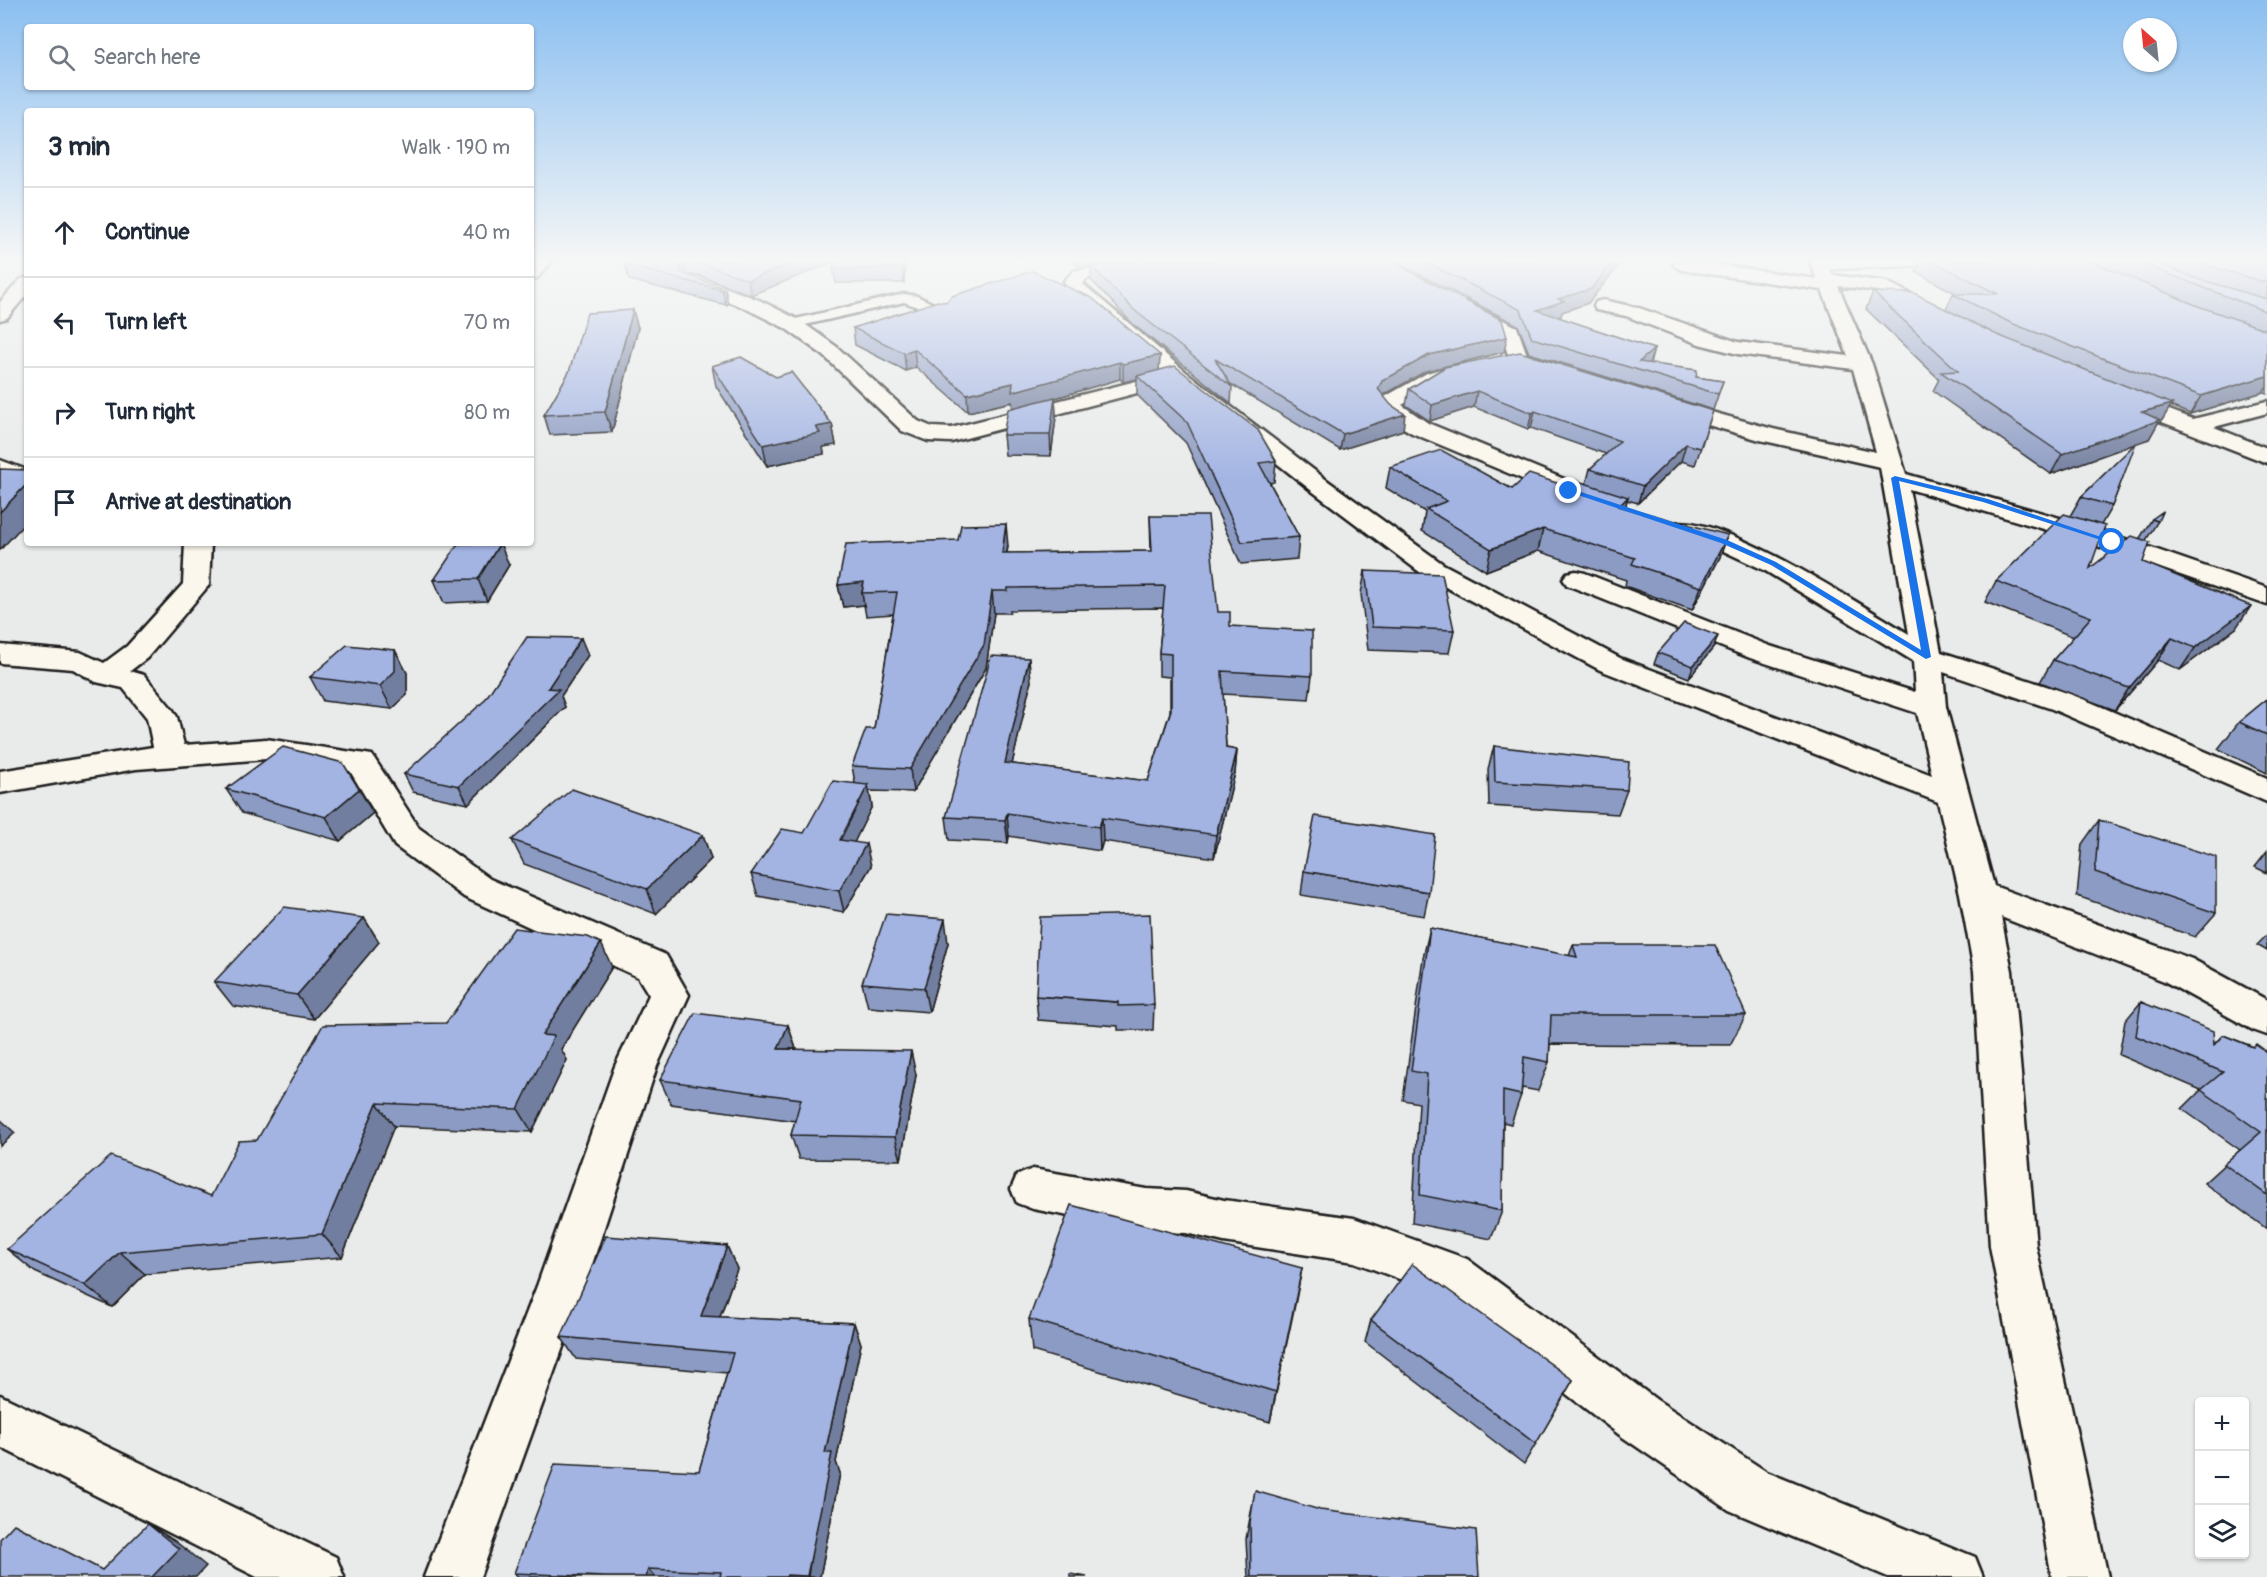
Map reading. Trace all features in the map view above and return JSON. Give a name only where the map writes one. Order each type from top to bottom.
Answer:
[{"type":"street","points":[[806,334],[830,351],[910,426],[938,436],[951,435],[1179,376]]},
{"type":"street","points":[[1130,334],[1179,376],[1320,486],[1434,570],[1610,664],[1953,795]]},
{"type":"street","points":[[1510,334],[1509,360],[1575,376]]},
{"type":"street","points":[[1693,334],[1753,351],[1862,364]]},
{"type":"street","points":[[1849,334],[1862,364],[1892,470],[1926,657],[1931,706],[1978,894],[1993,971],[2013,1246],[2080,1577]]},
{"type":"street","points":[[1462,369],[1434,377],[1389,404],[1398,415],[1420,428],[1569,491],[1602,502]]},
{"type":"street","points":[[2103,390],[2267,456]]},
{"type":"street","points":[[1654,401],[1892,470],[2112,542],[2267,597]]},
{"type":"street","points":[[2190,426],[2267,407]]},
{"type":"street","points":[[0,467],[24,477]]},
{"type":"street","points":[[1658,520],[1724,542],[1773,564],[1926,657],[2063,702],[2218,767],[2267,791]]},
{"type":"street","points":[[106,676],[137,652],[196,585],[198,546]]},
{"type":"street","points":[[1576,579],[1760,652],[1931,706]]},
{"type":"street","points":[[0,654],[80,662],[106,676],[133,681],[162,717],[171,757]]},
{"type":"street","points":[[0,782],[136,759],[266,749],[361,762],[407,837],[477,888],[652,966],[669,994],[636,1066],[561,1286],[452,1577]]},
{"type":"street","points":[[1978,894],[2178,970],[2267,1019]]},
{"type":"street","points":[[1034,1189],[1146,1210],[1185,1212],[1224,1221],[1354,1240],[1450,1275],[1639,1418],[1748,1491],[1955,1577]]},
{"type":"street","points":[[1,1420],[316,1577]]},
{"type":"building","points":[[581,334],[627,334],[605,412],[544,415],[569,372]]},
{"type":"building","points":[[864,334],[1134,334],[1160,355],[1123,364],[1120,362],[1012,392],[1013,383],[967,394],[914,349],[904,353]]},
{"type":"building","points":[[1164,334],[1506,334],[1507,337],[1429,355],[1382,381],[1378,389],[1391,405],[1405,414],[1343,434],[1215,359],[1232,387]]},
{"type":"building","points":[[1530,334],[1608,334],[1654,349],[1639,362],[1697,370],[1696,377],[1723,381],[1718,394],[1532,338]]},
{"type":"building","points":[[1918,334],[1994,334],[2172,404],[2142,412],[2160,420],[2062,454],[1941,372],[1958,371]]},
{"type":"building","points":[[2039,334],[2267,334],[2267,376],[2201,396]]},
{"type":"building","points":[[1520,352],[1713,411],[1700,448],[1686,444],[1643,486],[1590,469],[1620,441],[1535,411],[1532,413],[1477,391],[1432,405],[1409,389],[1445,367]]},
{"type":"building","points":[[741,357],[776,377],[791,372],[832,424],[816,427],[820,433],[763,445],[712,366]]},
{"type":"building","points":[[1175,366],[1258,430],[1276,461],[1259,463],[1299,537],[1242,542],[1187,422],[1137,376]]},
{"type":"building","points":[[1055,397],[1050,435],[1003,435],[1008,409]]},
{"type":"building","points":[[2136,443],[2112,506],[2081,497]]},
{"type":"building","points":[[1441,450],[1512,489],[1529,474],[1569,487],[1575,480],[1628,497],[1619,506],[1728,535],[1701,587],[1632,564],[1635,558],[1543,529],[1491,549],[1426,509],[1447,501],[1390,467]]},
{"type":"building","points":[[0,469],[24,470],[24,487],[0,512]]},
{"type":"building","points":[[2162,512],[2158,521],[2152,519]]},
{"type":"building","points":[[2064,514],[2105,526],[2090,568],[2132,536],[2150,542],[2143,562],[2251,606],[2195,648],[2172,638],[2129,688],[2053,660],[2091,617],[1996,581]]},
{"type":"building","points":[[1150,516],[1208,516],[1218,612],[1230,612],[1230,626],[1312,631],[1312,676],[1222,671],[1226,748],[1237,750],[1216,835],[1102,818],[1099,827],[1007,813],[1005,820],[946,817],[991,656],[1029,658],[1005,763],[1148,781],[1171,710],[1171,654],[1159,653],[1165,586],[1008,588],[1008,591],[992,591],[984,645],[910,769],[852,766],[866,729],[874,729],[897,592],[862,593],[864,582],[838,585],[846,544],[958,540],[961,525],[1006,524],[1002,553],[1152,551]]},
{"type":"building","points":[[457,546],[498,546],[478,579],[434,580]]},
{"type":"building","points":[[1365,571],[1442,574],[1454,630],[1372,627]]},
{"type":"building","points":[[1684,623],[1718,636],[1693,666],[1658,653]]},
{"type":"building","points":[[527,637],[581,638],[548,688],[559,689],[459,786],[404,774],[484,701]]},
{"type":"building","points":[[347,645],[395,650],[395,671],[380,686],[310,677]]},
{"type":"building","points":[[2267,699],[2267,735],[2239,722]]},
{"type":"building","points":[[1494,746],[1629,762],[1627,790],[1495,782]]},
{"type":"building","points":[[283,747],[343,763],[359,789],[326,817],[226,789]]},
{"type":"building","points":[[833,781],[868,785],[840,840],[866,844],[839,891],[751,874],[782,829],[804,833]]},
{"type":"building","points":[[572,789],[703,835],[647,889],[512,840]]},
{"type":"building","points":[[1315,816],[1435,835],[1429,892],[1304,871]]},
{"type":"building","points":[[2099,820],[2216,857],[2216,913],[2095,872]]},
{"type":"building","points":[[284,907],[364,918],[297,995],[214,982]]},
{"type":"building","points":[[886,914],[945,919],[924,988],[862,983]]},
{"type":"building","points":[[1150,914],[1154,1005],[1118,1006],[1118,1002],[1036,996],[1040,917]]},
{"type":"building","points":[[514,928],[588,937],[601,943],[542,1035],[554,1036],[518,1109],[377,1103],[322,1234],[120,1252],[85,1285],[7,1249],[111,1156],[211,1196],[239,1141],[257,1140],[323,1025],[446,1023]]},
{"type":"building","points":[[1430,928],[1577,957],[1573,945],[1715,945],[1746,1015],[1551,1015],[1549,1062],[1524,1057],[1521,1095],[1503,1091],[1502,1211],[1420,1195],[1427,1074],[1411,1071]]},
{"type":"building","points":[[2141,1002],[2213,1031],[2214,1045],[2223,1035],[2253,1047],[2256,1044],[2267,1052],[2267,1195],[2224,1164],[2261,1132],[2201,1090],[2223,1072],[2136,1036]]},
{"type":"building","points":[[695,1013],[788,1025],[778,1049],[911,1051],[895,1137],[791,1135],[801,1099],[660,1080]]},
{"type":"building","points":[[1071,1205],[1302,1268],[1276,1392],[1029,1319]]},
{"type":"building","points":[[606,1236],[727,1246],[701,1316],[854,1323],[825,1453],[832,1453],[807,1576],[720,1577],[721,1572],[648,1569],[646,1577],[514,1573],[555,1464],[699,1471],[733,1353],[561,1337]]},
{"type":"building","points":[[1412,1264],[1573,1380],[1536,1444],[1371,1320]]},
{"type":"building","points":[[1255,1491],[1320,1510],[1476,1530],[1479,1577],[1251,1577],[1250,1522]]},
{"type":"building","points":[[14,1524],[102,1570],[148,1524],[179,1549],[152,1577],[0,1577],[0,1539]]},
{"type":"building","points":[[1070,1574],[1087,1577],[1070,1577]]},
{"type":"route","points":[[1569,491],[1724,542],[1773,564],[1926,657],[1895,478],[1986,501],[2112,542]]}]
